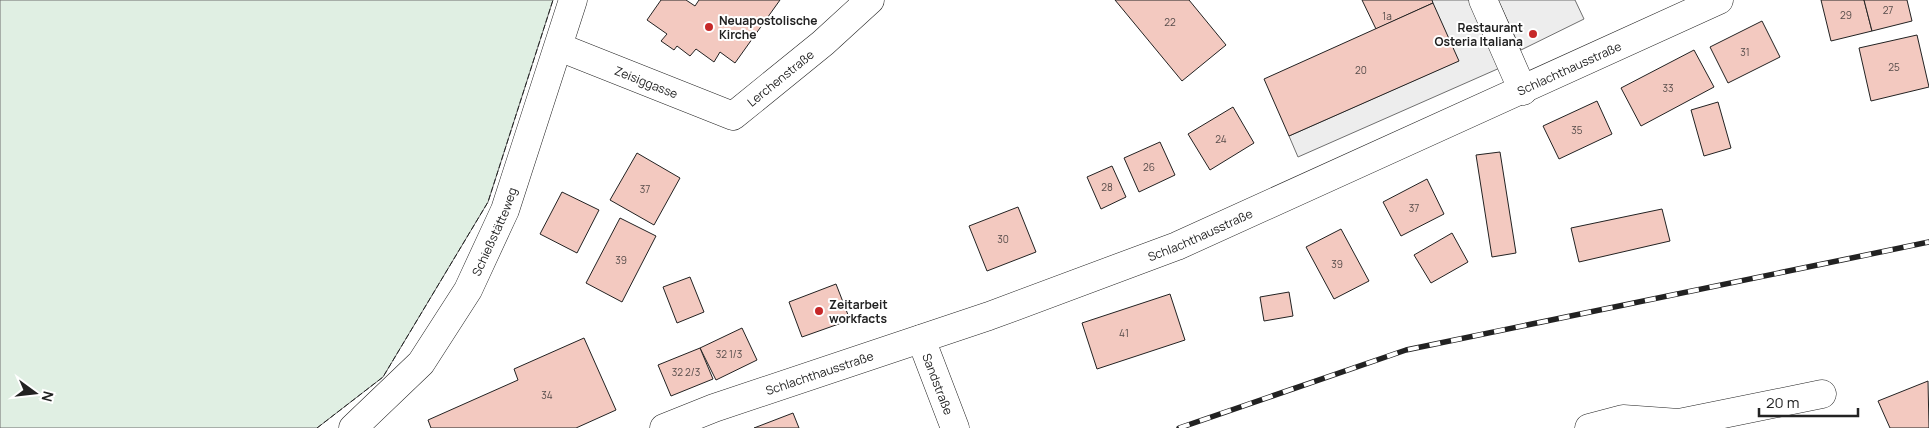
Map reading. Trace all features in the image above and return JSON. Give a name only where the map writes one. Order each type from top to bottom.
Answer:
[{"type":"street","name":"Schießstätteweg","points":[[353,428],[420,363],[468,290],[505,210],[573,0]]},
{"type":"street","name":"Lerchenstraße","points":[[732,116],[823,42],[870,0]]},
{"type":"street","points":[[1483,0],[1523,91]]},
{"type":"street","name":"Schlachthausstraße","points":[[664,428],[714,408],[989,316],[1177,246],[1523,91],[1719,0]]},
{"type":"street","name":"Zeisiggasse","points":[[559,47],[732,116]]},
{"type":"street","name":"Sandstraße","points":[[921,339],[956,428]]},
{"type":"street","points":[[1589,428],[1623,419],[1680,426],[1822,394]]},
{"type":"green space","points":[[0,0],[553,0],[488,202],[383,377],[317,428],[0,428]]},
{"type":"shaded area","points":[[1431,0],[1471,0],[1502,67],[1298,157],[1289,136],[1458,61]]},
{"type":"shaded area","name":"Restaurant Osteria Italiana","points":[[1498,0],[1575,0],[1584,19],[1521,50]]},
{"type":"building","name":"Neuapostolische Kirche","points":[[661,0],[686,0],[695,6],[699,0],[780,0],[735,63],[720,52],[714,62],[696,49],[690,56],[677,46],[674,50],[661,41],[667,34],[647,20]]},
{"type":"building","points":[[1115,0],[1189,0],[1226,45],[1182,81]]},
{"type":"building","points":[[1362,0],[1432,0],[1433,3],[1376,29]]},
{"type":"building","points":[[1821,0],[1864,0],[1872,31],[1831,41]]},
{"type":"building","points":[[1864,0],[1907,0],[1912,21],[1872,31]]},
{"type":"building","points":[[1433,3],[1459,61],[1289,136],[1264,79]]},
{"type":"building","points":[[1762,21],[1780,57],[1728,83],[1710,47]]},
{"type":"building","points":[[1917,35],[1929,87],[1871,101],[1859,48]]},
{"type":"building","points":[[1694,50],[1714,87],[1641,126],[1621,88]]},
{"type":"building","points":[[1597,101],[1612,134],[1559,159],[1543,126]]},
{"type":"building","points":[[1718,102],[1731,148],[1704,156],[1691,110]]},
{"type":"building","points":[[1233,107],[1254,143],[1210,170],[1188,134]]},
{"type":"building","points":[[1160,142],[1175,175],[1139,192],[1124,158]]},
{"type":"building","points":[[1500,152],[1516,253],[1492,257],[1476,155]]},
{"type":"building","points":[[637,153],[680,178],[654,225],[610,200]]},
{"type":"building","points":[[1112,166],[1126,197],[1101,209],[1087,177]]},
{"type":"building","points":[[1427,179],[1444,214],[1401,236],[1383,202]]},
{"type":"building","points":[[562,192],[599,210],[577,253],[540,234]]},
{"type":"building","points":[[1018,207],[1036,252],[987,271],[969,226]]},
{"type":"building","points":[[1662,209],[1670,241],[1579,262],[1571,228]]},
{"type":"building","points":[[620,218],[656,236],[622,302],[586,283]]},
{"type":"building","points":[[1341,229],[1369,281],[1334,299],[1306,247]]},
{"type":"building","points":[[1452,233],[1468,262],[1431,283],[1414,255]]},
{"type":"building","points":[[690,277],[704,312],[677,323],[663,287]]},
{"type":"building","name":"Zeitarbeit workfacts","points":[[836,284],[850,320],[802,337],[789,302]]},
{"type":"building","points":[[1289,292],[1293,316],[1264,321],[1260,297]]},
{"type":"building","points":[[1170,294],[1185,340],[1097,369],[1082,323]]},
{"type":"building","points":[[742,328],[757,360],[716,380],[700,348]]},
{"type":"building","points":[[584,338],[616,410],[576,428],[431,428],[428,420],[518,380],[514,369]]},
{"type":"building","points":[[700,348],[713,379],[671,396],[658,365]]},
{"type":"building","points":[[1928,381],[1929,428],[1890,428],[1878,401]]},
{"type":"building","points":[[793,413],[799,428],[754,428]]},
{"type":"railway","points":[[1179,428],[1406,350],[1929,242]]},
{"type":"fence","points":[[317,428],[383,377],[488,202],[553,0]]},
{"type":"place","name":"Neuapostolische Kirche","points":[[709,27]]},
{"type":"place","name":"Restaurant Osteria Italiana","points":[[1533,34]]},
{"type":"place","name":"Zeitarbeit workfacts","points":[[819,311]]}]
